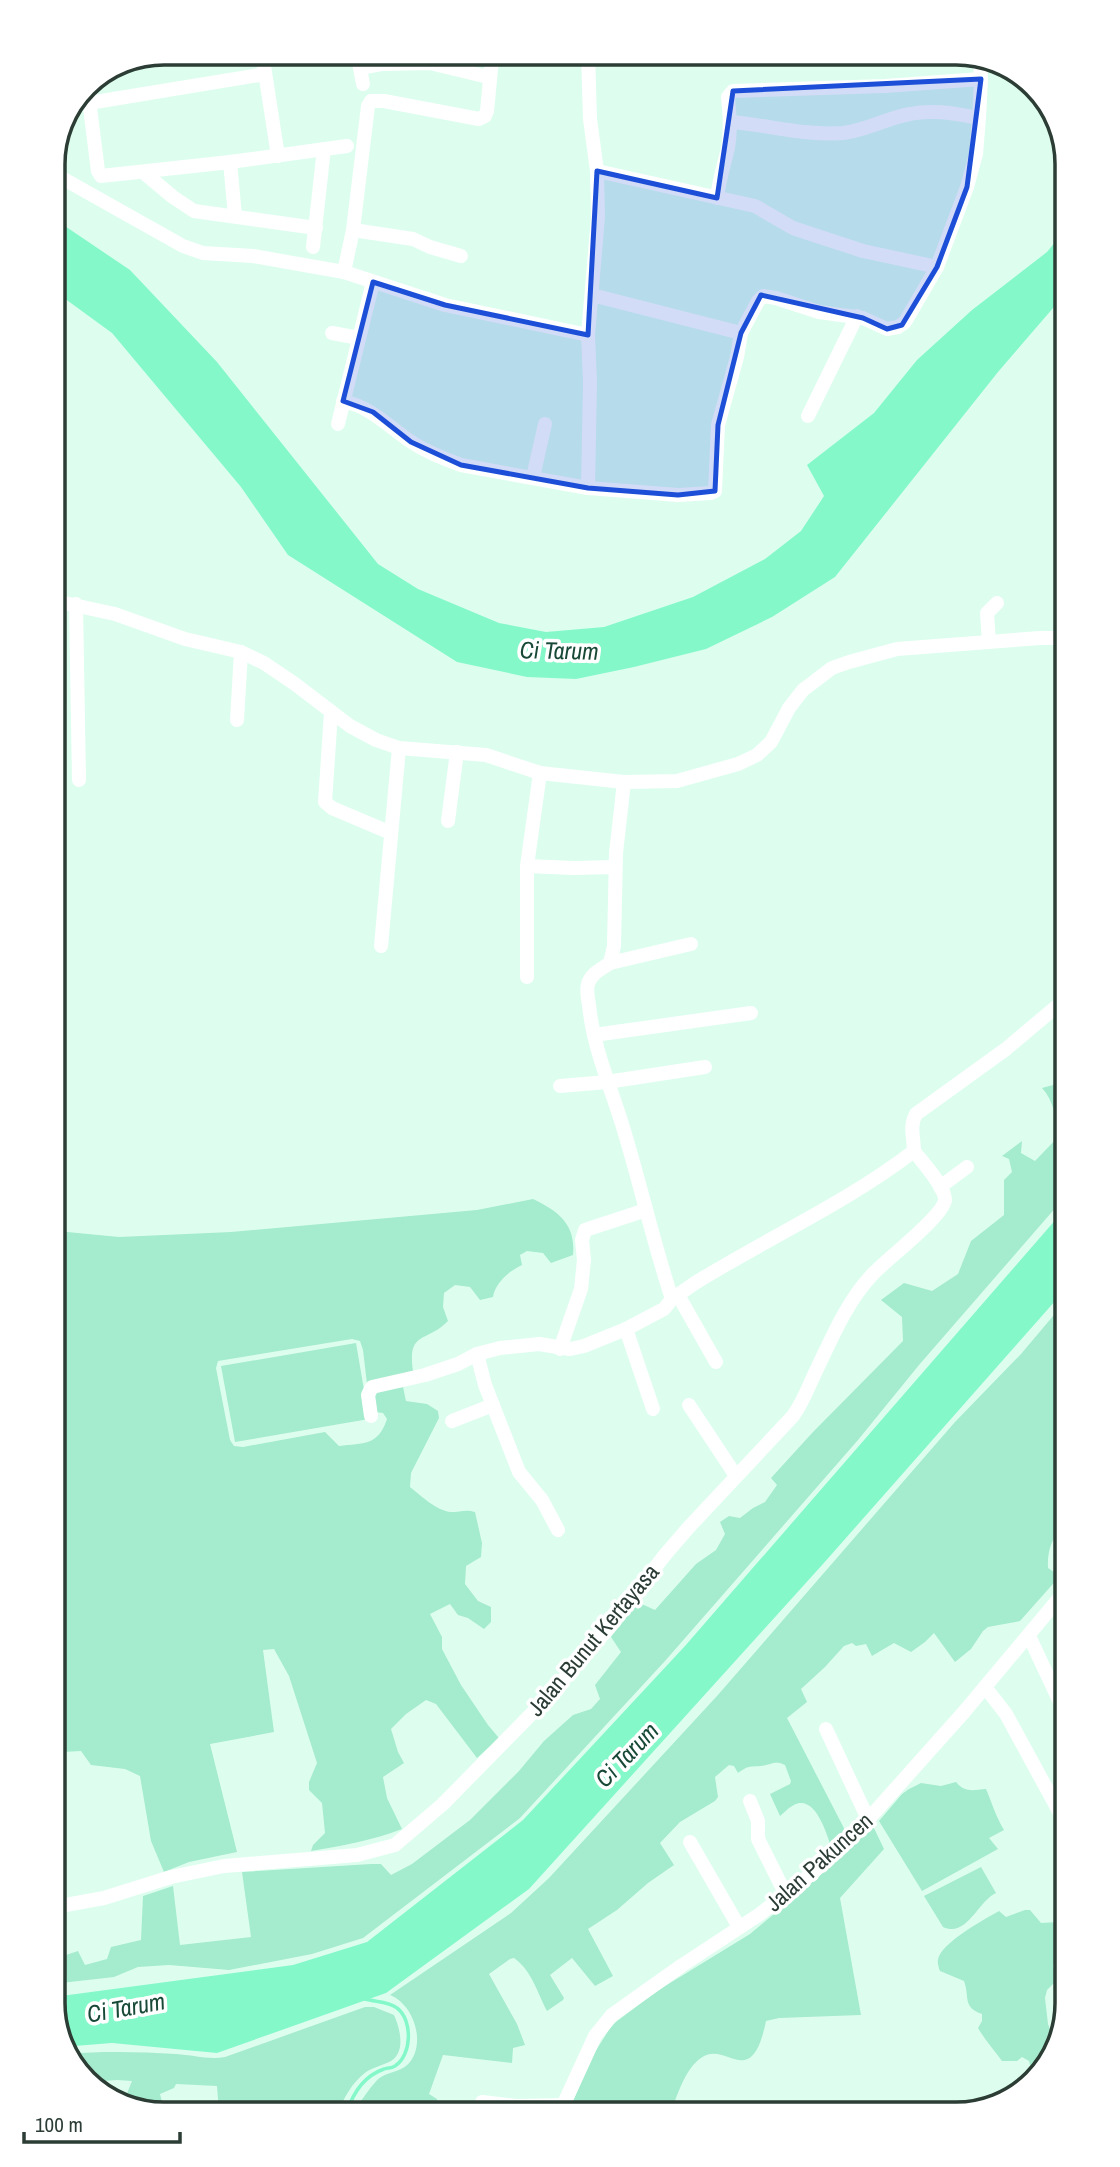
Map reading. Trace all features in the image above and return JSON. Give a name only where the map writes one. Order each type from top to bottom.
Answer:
[{"type":"street","points":[[264,65],[278,156]]},
{"type":"street","points":[[359,65],[363,84]]},
{"type":"street","points":[[360,68],[376,65]]},
{"type":"street","points":[[461,65],[484,76]]},
{"type":"street","points":[[344,272],[353,230],[368,106],[371,101],[384,101],[480,119],[487,111],[491,65]]},
{"type":"street","points":[[588,65],[590,119],[597,172],[597,217],[588,335],[588,488]]},
{"type":"street","points":[[343,401],[358,404],[373,412],[411,442],[441,458],[461,464],[588,488],[678,495],[715,491],[718,425],[737,357],[741,332],[763,296],[819,312],[857,316],[887,329],[898,327],[905,322],[937,267],[967,187],[976,154],[980,68]]},
{"type":"street","points":[[265,74],[89,103],[98,171],[102,176],[106,176],[347,146]]},
{"type":"street","points":[[717,198],[731,122],[728,97],[733,91],[885,86],[981,79]]},
{"type":"street","points":[[731,122],[812,134],[866,128],[897,117],[927,111],[979,118]]},
{"type":"street","points":[[313,247],[324,149]]},
{"type":"street","points":[[230,162],[235,216]]},
{"type":"street","points":[[143,172],[194,211],[316,228]]},
{"type":"street","points":[[597,172],[755,206],[793,228],[863,251],[937,267]]},
{"type":"street","points":[[65,180],[183,246],[203,253],[253,256],[344,272],[445,305],[588,335]]},
{"type":"street","points":[[353,230],[413,239],[461,256]]},
{"type":"street","points":[[338,424],[373,282]]},
{"type":"street","points":[[592,295],[741,332]]},
{"type":"street","points":[[808,416],[857,316]]},
{"type":"street","points":[[332,332],[359,338]]},
{"type":"street","points":[[533,477],[545,424]]},
{"type":"street","points":[[65,602],[115,614],[185,639],[241,652],[264,663],[295,684],[331,713],[376,740],[399,748],[486,755],[540,773],[624,782],[677,781],[727,767],[757,755],[771,742],[789,708],[803,690],[832,668],[849,662],[897,649],[1055,638]]},
{"type":"street","points":[[989,642],[987,613],[996,603]]},
{"type":"street","points":[[76,604],[79,780]]},
{"type":"street","points":[[237,720],[241,652]]},
{"type":"street","points":[[331,713],[325,802],[332,808],[391,833]]},
{"type":"street","points":[[381,946],[399,748]]},
{"type":"street","points":[[448,821],[457,752]]},
{"type":"street","points":[[527,977],[527,866],[540,773]]},
{"type":"street","points":[[610,963],[614,946],[615,867],[624,782]]},
{"type":"street","points":[[527,866],[615,867]]},
{"type":"street","points":[[691,944],[610,963],[593,974],[588,982],[587,992],[594,1035],[622,1123],[656,1252],[675,1297],[716,1362]]},
{"type":"street","points":[[967,1167],[940,1187],[914,1151],[912,1121],[916,1114],[1006,1049],[1055,1008]]},
{"type":"street","points":[[594,1035],[751,1013]]},
{"type":"street","points":[[560,1086],[705,1068]]},
{"type":"street","points":[[371,1416],[368,1395],[372,1387],[425,1375],[458,1364],[477,1354],[539,1343],[570,1349],[626,1329],[664,1309],[675,1297],[724,1265],[885,1172],[914,1151]]},
{"type":"street","name":"Jalan Bunut Kertayasa","points":[[65,1905],[104,1898],[171,1877],[224,1866],[357,1855],[395,1845],[443,1804],[547,1698],[613,1623],[664,1556],[785,1425],[801,1404],[829,1343],[863,1286],[888,1259],[929,1224],[942,1208],[945,1202],[940,1187]]},
{"type":"street","points":[[560,1349],[582,1289],[582,1240],[585,1230],[646,1210]]},
{"type":"street","points":[[626,1329],[653,1409]]},
{"type":"street","points":[[477,1354],[519,1472],[542,1500],[558,1530]]},
{"type":"street","points":[[452,1421],[493,1405]]},
{"type":"street","points":[[689,1405],[736,1476]]},
{"type":"street","name":"Jalan Pakuncen","points":[[566,2102],[595,2036],[611,2015],[786,1895],[825,1862],[868,1819],[1055,1604]]},
{"type":"street","points":[[1029,1636],[1055,1692]]},
{"type":"street","points":[[985,1687],[1006,1714],[1055,1804]]},
{"type":"street","points":[[826,1729],[868,1819]]},
{"type":"street","points":[[750,1801],[758,1821],[758,1839],[786,1895]]},
{"type":"street","points":[[691,1842],[739,1927]]},
{"type":"highlighted area","points":[[981,79],[967,187],[937,267],[902,325],[887,329],[863,318],[761,295],[741,333],[718,425],[715,491],[678,495],[588,488],[461,465],[411,442],[373,412],[343,401],[373,282],[445,305],[588,335],[597,171],[717,198],[733,91]]},
{"type":"shaded area","points":[[1055,1084],[1055,1117],[1052,1104],[1042,1088]]},
{"type":"shaded area","points":[[1055,1140],[1055,1208],[665,1661],[520,1818],[363,1938],[312,1954],[229,1970],[169,1965],[138,1967],[114,1977],[65,1983],[65,1955],[78,1951],[85,1965],[107,1959],[111,1947],[141,1940],[143,1896],[173,1886],[180,1945],[251,1937],[242,1872],[381,1864],[391,1875],[412,1864],[470,1820],[519,1771],[544,1741],[573,1715],[591,1709],[600,1699],[595,1685],[621,1652],[611,1637],[637,1602],[655,1610],[696,1564],[716,1550],[725,1534],[720,1522],[729,1516],[740,1518],[765,1502],[777,1485],[771,1478],[903,1341],[902,1317],[881,1300],[904,1283],[932,1291],[958,1274],[971,1241],[1004,1215],[1004,1180],[1012,1172],[1009,1159],[1002,1156],[1022,1141],[1021,1153],[1035,1161]]},
{"type":"shaded area","points":[[533,1199],[564,1220],[572,1235],[573,1255],[551,1263],[543,1253],[527,1251],[520,1255],[522,1265],[503,1278],[493,1297],[480,1300],[470,1287],[455,1285],[444,1293],[443,1307],[448,1321],[420,1339],[413,1349],[413,1371],[367,1384],[360,1341],[352,1339],[218,1361],[216,1368],[230,1440],[234,1446],[243,1447],[325,1432],[339,1446],[369,1442],[379,1434],[387,1419],[383,1413],[375,1412],[371,1396],[377,1391],[403,1387],[406,1401],[427,1404],[438,1411],[439,1418],[411,1473],[410,1487],[440,1509],[475,1512],[482,1543],[481,1557],[466,1566],[465,1584],[478,1601],[491,1607],[491,1622],[484,1629],[458,1615],[450,1604],[430,1614],[442,1637],[442,1649],[461,1685],[499,1738],[477,1758],[436,1704],[426,1700],[391,1729],[404,1763],[383,1777],[387,1798],[402,1829],[311,1851],[313,1845],[325,1833],[322,1803],[309,1790],[309,1782],[317,1763],[289,1676],[274,1649],[263,1650],[274,1732],[210,1744],[237,1852],[189,1862],[164,1872],[151,1841],[140,1776],[125,1769],[91,1765],[81,1751],[65,1752],[65,1232],[119,1237],[231,1232],[477,1210]]},
{"type":"shaded area","points":[[1055,1314],[1055,1537],[1048,1568],[1055,1573],[1055,1582],[1020,1621],[988,1627],[971,1649],[955,1662],[934,1633],[911,1652],[894,1643],[872,1656],[866,1644],[856,1646],[852,1643],[844,1646],[801,1689],[807,1702],[787,1718],[846,1832],[831,1847],[819,1817],[808,1805],[794,1805],[780,1816],[770,1794],[790,1784],[785,1765],[776,1763],[749,1767],[738,1773],[734,1766],[729,1765],[715,1777],[718,1797],[715,1801],[680,1822],[660,1843],[674,1865],[588,1929],[613,1976],[595,1986],[572,1958],[550,1975],[564,1998],[547,2011],[525,1969],[514,1958],[510,1959],[489,1974],[517,2024],[525,2045],[513,2048],[512,2063],[443,2055],[429,2094],[437,2099],[437,2102],[360,2102],[378,2079],[404,2068],[415,2053],[415,2024],[405,2006],[390,1995],[511,1913],[549,1878],[717,1696],[955,1422],[1021,1354]]},
{"type":"shaded area","points":[[356,1343],[369,1419],[235,1442],[221,1366]]},
{"type":"shaded area","points":[[956,1782],[966,1789],[986,1789],[1004,1830],[989,1838],[998,1849],[922,1891],[879,1821],[909,1789],[921,1783],[941,1786]]},
{"type":"shaded area","points":[[872,1824],[884,1849],[840,1898],[861,2015],[779,2018],[766,2021],[760,2043],[753,2055],[745,2060],[720,2054],[701,2058],[683,2081],[675,2102],[573,2102],[595,2052],[612,2025],[657,1991],[750,1934],[818,1877]]},
{"type":"shaded area","points":[[981,1867],[996,1893],[966,1923],[951,1929],[943,1927],[924,1896]]},
{"type":"shaded area","points":[[1030,1910],[1041,1923],[1055,1922],[1055,1982],[1047,1990],[1045,1998],[1051,2031],[1039,2058],[1031,2068],[1029,2061],[1022,2057],[1017,2061],[1002,2061],[978,2028],[982,2014],[969,2005],[964,1981],[940,1971],[938,1962],[946,1947],[964,1932],[999,1911],[1006,1917]]},
{"type":"shaded area","points":[[365,2007],[374,2007],[394,2015],[400,2033],[399,2052],[396,2057],[361,2076],[343,2102],[218,2102],[217,2086],[176,2084],[174,2088],[160,2094],[162,2102],[144,2100],[127,2095],[132,2081],[103,2081],[78,2053],[136,2052],[225,2057]]},
{"type":"water","name":"Ci Tarum","points":[[65,226],[130,270],[217,362],[378,564],[418,589],[499,623],[546,632],[604,627],[693,597],[765,559],[801,531],[824,496],[807,465],[874,413],[917,360],[972,310],[1047,252],[1055,242],[1055,306],[998,372],[835,577],[772,617],[706,649],[576,679],[527,677],[457,662],[288,555],[241,487],[112,333],[65,299]]},
{"type":"water","name":"Ci Tarum","points":[[1055,1220],[1055,1301],[823,1564],[529,1889],[386,1993],[217,2053],[112,2043],[74,2046],[67,2023],[65,1995],[293,1965],[367,1942],[523,1820],[685,1646]]},
{"type":"waterway","points":[[351,2102],[365,2081],[401,2061],[407,2046],[408,2029],[402,2013],[390,2004],[365,1999]]}]
